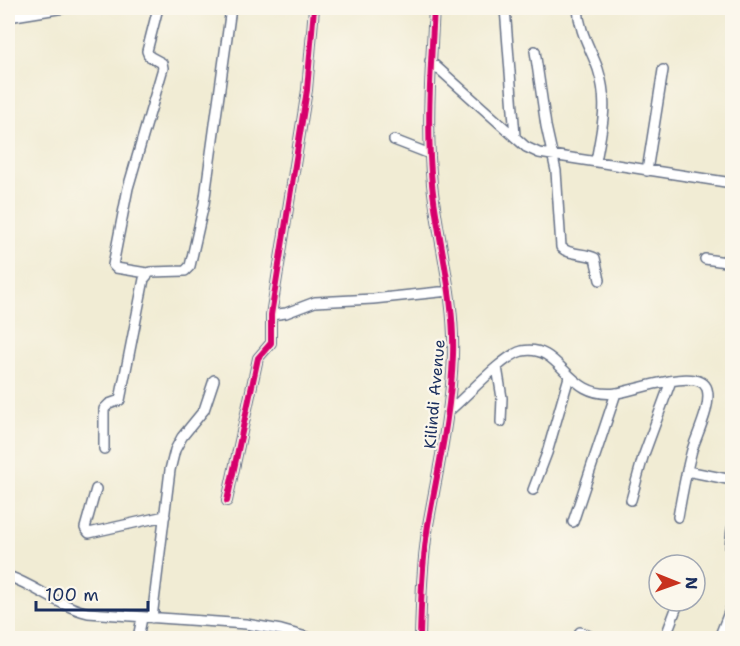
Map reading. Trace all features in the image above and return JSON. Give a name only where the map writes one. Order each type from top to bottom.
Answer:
[{"type":"street","points":[[8,17],[64,8]]},
{"type":"street","points":[[158,8],[147,51],[149,56],[162,63],[163,68],[128,188],[113,265],[116,268],[147,273],[185,271],[190,266],[204,204],[231,8]]},
{"type":"street","points":[[228,501],[258,358],[271,344],[271,315],[307,90],[314,8]]},
{"type":"street","name":"Kilindi Avenue","points":[[420,639],[425,555],[449,411],[453,355],[453,325],[435,208],[428,118],[434,8]]},
{"type":"street","points":[[505,8],[515,136]]},
{"type":"street","points":[[578,8],[581,30],[598,71],[605,103],[596,161]]},
{"type":"street","points":[[535,51],[551,154],[557,178],[561,247],[564,251],[595,258],[600,280]]},
{"type":"street","points":[[430,61],[526,147],[539,153],[732,183]]},
{"type":"street","points":[[648,171],[663,70]]},
{"type":"street","points":[[394,140],[430,154]]},
{"type":"street","points":[[705,259],[726,262],[732,247]]},
{"type":"street","points":[[104,449],[104,409],[109,404],[120,400],[133,330],[147,273]]},
{"type":"street","points":[[271,315],[315,302],[449,291]]},
{"type":"street","points":[[449,411],[497,367],[522,351],[551,356],[578,385],[592,391],[616,393],[671,381],[697,380],[704,383],[707,389],[705,410],[687,471],[678,517]]},
{"type":"street","points":[[497,367],[502,398],[501,422]]},
{"type":"street","points":[[532,490],[547,453],[569,377]]},
{"type":"street","points":[[138,639],[147,618],[175,450],[182,436],[204,410],[214,380]]},
{"type":"street","points":[[631,500],[643,457],[671,381]]},
{"type":"street","points":[[573,522],[616,393]]},
{"type":"street","points":[[687,471],[732,480]]},
{"type":"street","points":[[96,489],[85,528],[89,533],[165,516]]},
{"type":"street","points":[[732,529],[730,547],[732,560]]},
{"type":"street","points":[[8,576],[78,611],[104,616],[223,622],[310,639]]},
{"type":"street","points":[[719,639],[732,605]]},
{"type":"street","points":[[665,639],[675,613]]},
{"type":"street","points":[[580,632],[594,639]]},
{"type":"cycle path","points":[[227,501],[258,358],[271,343],[271,315],[307,90],[314,8]]},
{"type":"cycle path","points":[[420,638],[426,539],[447,420],[453,355],[446,269],[430,162],[434,8]]}]
